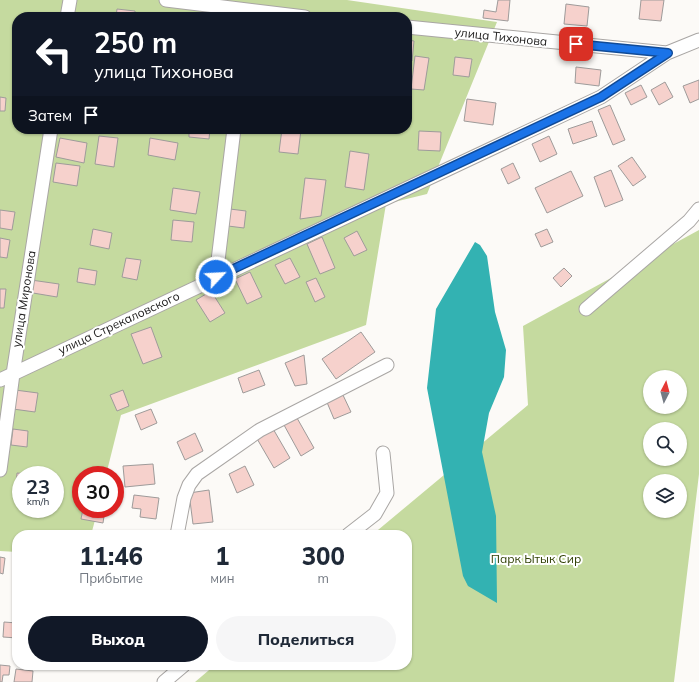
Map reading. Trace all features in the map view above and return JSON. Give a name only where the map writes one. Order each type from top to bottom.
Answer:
[{"type":"street","points":[[68,12],[70,0]]},
{"type":"street","points":[[166,0],[236,12]]},
{"type":"street","name":"улица Тихонова","points":[[412,27],[668,53]]},
{"type":"street","name":"улица Стрекаловского","points":[[0,380],[601,97],[668,53],[699,40]]},
{"type":"street","name":"улица Миронова","points":[[0,470],[13,374],[50,134]]},
{"type":"street","points":[[216,277],[233,134]]},
{"type":"street","points":[[586,309],[689,221],[699,209]]},
{"type":"street","points":[[178,530],[184,498],[189,485],[197,474],[260,430],[387,365]]},
{"type":"street","points":[[354,530],[375,514],[387,493],[383,453]]},
{"type":"street","points":[[165,680],[167,670]]},
{"type":"street","points":[[165,680],[178,670]]},
{"type":"green space","points":[[0,0],[347,0],[497,22],[427,194],[386,204],[366,325],[121,415],[108,466],[72,466],[72,518],[96,518],[92,530],[12,530],[12,552],[0,551]]},
{"type":"green space","name":"Парк Ытык Сир","points":[[699,230],[699,474],[674,682],[195,682],[209,670],[412,670],[412,530],[378,530],[528,405],[523,326]]},
{"type":"water","points":[[475,242],[480,245],[487,256],[495,312],[506,350],[504,377],[489,413],[482,452],[496,516],[497,603],[468,586],[463,576],[427,388],[436,309]]},
{"type":"building","points":[[498,0],[510,0],[508,21],[483,18],[484,10],[496,12]]},
{"type":"building","points":[[641,0],[664,0],[661,21],[639,19]]},
{"type":"building","points":[[566,4],[589,7],[587,26],[564,24]]},
{"type":"building","points":[[117,9],[135,11],[135,12],[117,12]]},
{"type":"building","points":[[412,41],[414,41],[412,61]]},
{"type":"building","points":[[415,56],[429,58],[424,90],[412,89]]},
{"type":"building","points":[[455,57],[472,59],[469,77],[453,75]]},
{"type":"building","points":[[576,67],[601,70],[599,86],[575,83]]},
{"type":"building","points":[[699,80],[699,99],[690,103],[683,86]]},
{"type":"building","points":[[665,82],[673,97],[659,105],[651,90]]},
{"type":"building","points":[[641,85],[647,97],[631,105],[625,93]]},
{"type":"building","points":[[0,97],[6,98],[5,111],[0,111]]},
{"type":"building","points":[[467,99],[496,103],[493,125],[464,121]]},
{"type":"building","points":[[610,105],[625,140],[613,145],[598,110]]},
{"type":"building","points":[[592,121],[597,136],[573,144],[568,129]]},
{"type":"building","points":[[419,131],[441,132],[440,151],[418,150]]},
{"type":"building","points":[[189,134],[210,134],[209,139],[189,137]]},
{"type":"building","points":[[281,134],[300,134],[298,154],[279,152]]},
{"type":"building","points":[[99,136],[118,138],[114,167],[95,164]]},
{"type":"building","points":[[549,136],[557,154],[540,162],[532,144]]},
{"type":"building","points":[[60,138],[87,143],[84,163],[56,157]]},
{"type":"building","points":[[150,138],[178,143],[175,160],[148,155]]},
{"type":"building","points":[[350,151],[369,154],[364,190],[345,187]]},
{"type":"building","points":[[632,157],[646,177],[633,186],[618,166]]},
{"type":"building","points":[[56,163],[80,166],[77,186],[53,182]]},
{"type":"building","points":[[513,163],[520,178],[508,184],[501,169]]},
{"type":"building","points":[[611,170],[623,200],[605,207],[594,177]]},
{"type":"building","points":[[571,171],[583,196],[547,213],[535,188]]},
{"type":"building","points":[[305,178],[326,180],[321,216],[300,219]]},
{"type":"building","points":[[173,188],[200,192],[196,214],[170,210]]},
{"type":"building","points":[[230,209],[246,211],[244,228],[228,226]]},
{"type":"building","points":[[0,210],[15,212],[12,230],[0,228]]},
{"type":"building","points":[[173,220],[194,222],[192,242],[171,240]]},
{"type":"building","points":[[93,229],[112,233],[109,249],[90,245]]},
{"type":"building","points":[[547,229],[553,242],[541,247],[535,234]]},
{"type":"building","points":[[357,231],[367,250],[354,256],[344,238]]},
{"type":"building","points":[[322,237],[335,268],[320,274],[307,244]]},
{"type":"building","points":[[0,238],[10,240],[7,258],[0,257]]},
{"type":"building","points":[[126,258],[141,260],[137,280],[122,277]]},
{"type":"building","points":[[290,258],[300,277],[285,284],[275,265]]},
{"type":"building","points":[[79,268],[97,271],[95,285],[77,282]]},
{"type":"building","points":[[564,268],[572,276],[561,287],[553,278]]},
{"type":"building","points":[[250,272],[262,297],[247,304],[235,279]]},
{"type":"building","points":[[316,278],[325,297],[315,302],[306,282]]},
{"type":"building","points":[[31,280],[59,284],[57,297],[33,293]]},
{"type":"building","points":[[0,289],[6,289],[4,308],[0,308]]},
{"type":"building","points":[[211,291],[225,313],[210,322],[196,300]]},
{"type":"building","points":[[151,327],[162,357],[143,364],[131,334]]},
{"type":"building","points":[[361,332],[375,352],[336,379],[322,359]]},
{"type":"building","points":[[304,355],[307,384],[295,386],[285,363]]},
{"type":"building","points":[[259,370],[265,385],[243,393],[238,378]]},
{"type":"building","points":[[15,390],[38,393],[35,412],[13,409]]},
{"type":"building","points":[[123,390],[129,406],[117,411],[110,395]]},
{"type":"building","points":[[342,393],[351,412],[334,419],[326,400]]},
{"type":"building","points":[[151,409],[157,423],[141,430],[135,415]]},
{"type":"building","points":[[297,418],[314,448],[301,456],[284,425]]},
{"type":"building","points":[[272,427],[290,458],[274,468],[256,437]]},
{"type":"building","points":[[13,429],[28,431],[27,447],[11,445]]},
{"type":"building","points":[[195,433],[203,451],[185,460],[177,442]]},
{"type":"building","points":[[153,464],[155,484],[125,487],[123,466]]},
{"type":"building","points":[[245,466],[254,485],[237,493],[229,474]]},
{"type":"building","points":[[209,490],[213,522],[193,524],[189,493]]},
{"type":"building","points":[[134,495],[159,498],[156,519],[140,517],[141,509],[132,508]]},
{"type":"building","points":[[81,518],[104,518],[103,523]]},
{"type":"building","points":[[0,557],[5,558],[3,574],[0,573]]},
{"type":"building","points":[[4,622],[12,623],[12,638],[3,637]]},
{"type":"building","points":[[0,665],[10,666],[9,675],[3,675],[2,682],[0,682]]},
{"type":"building","points":[[16,670],[33,671],[32,682],[14,682]]},
{"type":"route","points":[[216,277],[601,97],[668,53],[576,44]]}]
